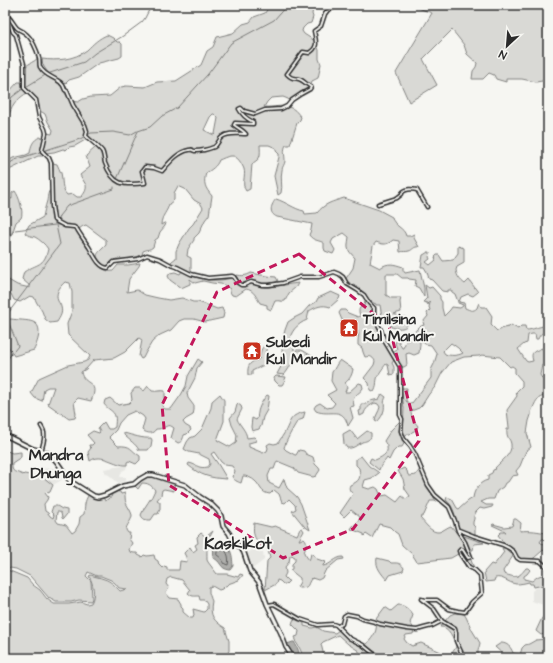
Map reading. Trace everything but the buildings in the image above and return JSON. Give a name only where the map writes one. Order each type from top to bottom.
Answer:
[{"type":"street","points":[[5,13],[15,27],[25,33],[29,38],[39,56],[40,67],[53,79],[61,82],[64,86],[85,125],[87,131],[86,136],[102,151],[111,176],[120,182],[136,185],[145,183],[142,171],[145,167],[151,167],[162,171],[174,158],[183,152],[213,147],[218,144],[222,137],[232,133],[246,134],[234,125],[235,123],[254,124],[254,122],[243,116],[239,109],[241,108],[244,111],[255,114],[265,110],[281,109],[287,106],[300,94],[310,90],[311,86],[301,80],[291,78],[287,74],[304,52],[309,53],[314,50],[317,45],[314,31],[321,26],[328,10],[341,5]]},
{"type":"street","points":[[7,16],[13,32],[16,35],[24,64],[24,88],[36,100],[39,118],[46,133],[42,151],[49,158],[51,163],[52,206],[54,220],[65,226],[74,227],[77,229],[96,259],[103,267],[107,269],[114,262],[138,259],[147,255],[160,259],[191,274],[208,278],[232,276],[241,285],[252,282],[262,286],[283,283],[300,277],[319,277],[334,272],[339,274],[347,284],[364,295],[374,308],[374,314],[385,342],[400,367],[400,415],[402,419],[401,431],[404,439],[415,454],[428,485],[435,495],[449,507],[458,531],[465,542],[471,557],[468,558],[461,549],[459,551],[460,554],[469,567],[480,575],[482,593],[472,602],[465,612],[450,609],[437,600],[421,599],[434,609],[442,621],[455,629],[456,641],[464,658]]},
{"type":"street","points":[[378,204],[396,198],[404,191],[413,189],[417,190],[427,208]]},
{"type":"street","points":[[41,426],[44,433],[44,440],[41,451]]},
{"type":"street","points":[[5,435],[31,448],[50,454],[53,456],[70,481],[98,497],[123,486],[134,484],[140,478],[147,475],[185,484],[211,504],[221,516],[224,526],[233,541],[244,553],[250,571],[259,582],[268,606],[292,658]]},
{"type":"street","points":[[458,531],[459,530],[503,545],[514,552],[520,560],[540,561],[548,568]]},
{"type":"street","points":[[268,606],[274,604],[300,619],[318,625],[333,624],[338,626],[349,638],[363,645],[374,654],[384,658]]},
{"type":"street","points":[[338,626],[342,624],[344,616],[347,614],[380,624],[417,630],[432,626],[442,621]]},
{"type":"highlighted area","points":[[299,254],[389,326],[419,441],[353,529],[283,558],[169,485],[162,405],[217,292]]},
{"type":"shaded area","points":[[269,5],[321,5],[322,9],[313,9],[311,23],[307,24],[302,31],[315,41],[319,50],[319,59],[321,64],[318,78],[312,81],[309,88],[300,93],[292,101],[290,102],[288,99],[283,97],[271,98],[264,107],[288,107],[294,109],[301,117],[297,123],[290,145],[286,145],[284,153],[285,163],[281,173],[281,193],[278,195],[274,176],[279,157],[276,148],[269,145],[260,145],[260,157],[252,164],[250,189],[246,191],[244,186],[244,169],[241,162],[233,156],[219,160],[212,169],[206,173],[205,185],[212,196],[209,215],[188,249],[187,256],[191,258],[191,272],[170,263],[176,258],[176,251],[179,244],[203,208],[201,204],[194,200],[185,189],[178,186],[174,193],[174,200],[169,204],[162,219],[161,225],[166,223],[165,226],[160,232],[158,238],[155,240],[153,247],[143,251],[142,255],[116,259],[108,266],[105,266],[97,256],[106,245],[106,240],[86,225],[79,229],[76,227],[65,226],[55,221],[54,216],[55,212],[52,183],[53,163],[57,164],[62,176],[65,193],[67,195],[73,194],[77,197],[81,197],[85,192],[86,185],[80,175],[90,167],[86,156],[96,147],[87,139],[75,146],[69,147],[66,150],[63,149],[46,153],[44,149],[47,133],[52,134],[53,130],[45,114],[40,112],[36,98],[27,90],[25,86],[25,67],[38,58],[39,67],[42,72],[61,85],[70,101],[78,102],[91,97],[110,96],[121,87],[145,87],[157,82],[176,81],[201,65],[207,51],[213,47],[217,37],[233,33],[243,24],[250,22],[254,17],[265,13]],"holes":[[[214,114],[218,118],[214,135],[204,130],[210,117]]]},
{"type":"shaded area","points":[[410,5],[548,5],[548,80],[536,82],[522,79],[506,79],[506,82],[496,79],[494,75],[489,73],[483,79],[472,79],[473,71],[477,63],[467,54],[464,45],[452,30],[423,59],[437,85],[409,102],[396,73],[432,13]]},
{"type":"shaded area","points":[[107,35],[122,44],[122,56],[119,58],[99,63],[79,77],[69,80],[65,84],[49,73],[44,67],[42,59],[59,60],[77,56],[87,50],[99,39]]},
{"type":"shaded area","points":[[18,82],[21,82],[27,93],[12,107],[5,122],[5,95]]},
{"type":"shaded area","points":[[40,137],[43,138],[41,150],[43,156],[38,156],[5,172],[5,163],[13,158],[30,153],[33,143]]},
{"type":"shaded area","points":[[51,189],[52,220],[57,225],[75,229],[101,267],[105,270],[113,271],[118,265],[140,263],[129,279],[127,292],[137,290],[145,295],[169,300],[182,298],[217,309],[222,308],[224,313],[223,318],[205,322],[194,319],[184,319],[179,321],[171,330],[160,335],[152,342],[141,359],[139,356],[142,340],[139,338],[125,352],[114,358],[94,360],[81,372],[82,376],[93,386],[94,394],[91,401],[78,398],[74,402],[76,414],[75,418],[69,419],[48,404],[54,387],[44,389],[42,401],[35,398],[31,393],[39,378],[68,365],[84,362],[88,360],[90,356],[68,335],[67,324],[72,311],[72,292],[70,283],[65,282],[58,291],[57,298],[62,309],[60,317],[57,322],[50,323],[45,319],[34,297],[30,296],[20,302],[14,300],[11,294],[5,291],[5,278],[17,285],[30,288],[30,286],[22,279],[24,272],[42,262],[46,255],[48,249],[44,244],[35,237],[25,233],[29,225],[43,217],[48,193]]},
{"type":"shaded area","points":[[15,191],[21,204],[22,215],[16,222],[7,245],[9,255],[5,264],[5,194],[12,199],[12,193]]},
{"type":"shaded area","points":[[344,198],[379,210],[392,217],[406,236],[414,234],[414,238],[419,247],[408,251],[400,252],[399,241],[393,240],[385,244],[376,242],[373,246],[370,263],[380,268],[388,264],[397,265],[403,267],[405,273],[420,270],[424,288],[424,297],[419,288],[415,286],[416,280],[402,278],[397,274],[386,274],[386,295],[391,298],[401,298],[401,312],[394,314],[408,318],[406,327],[391,327],[389,319],[382,317],[380,305],[373,303],[362,291],[345,280],[353,268],[355,258],[348,249],[349,237],[344,233],[333,239],[331,243],[335,250],[333,254],[325,251],[324,243],[309,235],[312,224],[277,217],[271,211],[276,199],[304,211],[305,214],[317,213],[326,205]]},
{"type":"shaded area","points":[[458,246],[464,248],[464,263],[457,267],[456,270],[460,280],[465,284],[469,280],[478,292],[473,296],[468,294],[461,297],[459,302],[464,303],[465,308],[474,310],[477,308],[479,303],[481,307],[486,307],[492,316],[491,325],[497,331],[511,325],[518,329],[521,326],[525,326],[526,330],[530,330],[544,326],[548,322],[548,330],[542,333],[538,339],[536,339],[535,334],[528,335],[527,343],[518,349],[528,362],[533,361],[533,352],[542,348],[545,357],[548,357],[548,363],[542,365],[540,375],[548,388],[548,396],[539,398],[531,412],[527,433],[531,447],[526,451],[520,466],[516,471],[518,475],[512,476],[503,487],[497,491],[494,499],[488,499],[481,502],[486,505],[493,505],[492,507],[484,509],[480,508],[476,512],[473,522],[475,534],[459,529],[453,509],[446,500],[447,497],[452,499],[459,509],[473,498],[474,492],[478,487],[488,480],[488,475],[492,473],[493,470],[496,469],[495,468],[506,458],[511,448],[507,434],[507,429],[509,429],[509,427],[507,410],[517,396],[516,392],[522,386],[522,381],[515,373],[515,368],[512,366],[510,367],[500,357],[482,355],[464,357],[451,362],[442,373],[435,387],[422,405],[411,411],[412,418],[418,426],[416,430],[404,436],[404,408],[401,388],[407,388],[406,401],[410,404],[412,403],[431,378],[431,370],[437,354],[431,345],[425,344],[420,340],[419,353],[414,355],[409,353],[406,354],[407,365],[401,367],[393,353],[397,349],[395,343],[397,340],[396,336],[399,338],[399,343],[403,348],[406,341],[411,339],[414,332],[424,325],[423,322],[428,316],[427,313],[430,310],[430,303],[429,302],[428,305],[427,303],[423,302],[427,298],[425,285],[429,288],[432,287],[440,296],[444,316],[452,307],[460,308],[463,306],[458,303],[455,294],[451,290],[448,290],[448,292],[442,291],[432,280],[429,279],[424,267],[421,267],[423,255],[428,252],[430,252],[430,259],[426,262],[430,265],[436,260],[435,257],[437,255],[439,255],[443,261],[453,260],[458,253]],"holes":[[[451,343],[463,353],[459,355],[452,355],[445,354],[443,351]]]},
{"type":"shaded area","points":[[182,271],[204,279],[220,280],[231,278],[239,285],[244,286],[252,283],[264,287],[271,287],[298,283],[289,293],[285,301],[275,301],[271,310],[267,308],[267,305],[260,303],[251,291],[246,289],[236,296],[232,295],[230,289],[221,284],[203,281],[195,283],[190,279],[190,284],[181,288],[170,280],[168,276],[170,273],[175,272],[180,274]]},
{"type":"shaded area","points":[[251,273],[276,277],[278,281],[271,284],[250,281],[241,284],[237,279],[237,275],[244,276]]},
{"type":"shaded area","points":[[331,292],[340,296],[339,299],[330,307],[319,306],[309,311],[307,320],[297,326],[292,332],[289,344],[294,348],[293,359],[284,375],[277,374],[284,361],[282,352],[283,338],[288,322],[302,314],[309,306],[316,302],[318,298]]},
{"type":"shaded area","points":[[365,301],[371,308],[371,312],[385,345],[394,360],[392,363],[394,367],[394,374],[390,375],[388,365],[386,364],[378,377],[374,392],[370,390],[369,383],[364,378],[374,365],[375,361],[371,357],[365,357],[362,348],[358,345],[359,332],[350,324],[342,320],[339,313],[341,310],[345,310],[348,313],[358,317],[360,316],[359,309],[364,306]]},
{"type":"shaded area","points":[[11,319],[29,321],[36,324],[39,335],[34,350],[14,356],[5,341],[5,320]]},
{"type":"shaded area","points":[[267,345],[266,354],[269,359],[268,361],[252,371],[252,375],[248,375],[250,364],[259,359],[262,349]]},
{"type":"shaded area","points":[[296,350],[302,350],[315,358],[315,361],[312,365],[298,359],[298,357],[295,356]]},
{"type":"shaded area","points":[[198,359],[202,362],[197,368],[195,378],[187,393],[188,398],[194,406],[193,415],[183,422],[191,430],[184,435],[181,441],[178,443],[171,438],[174,428],[170,426],[156,429],[151,433],[143,431],[145,419],[135,411],[126,415],[119,423],[116,430],[109,437],[118,446],[126,446],[130,448],[140,456],[140,460],[136,464],[129,461],[127,462],[127,465],[122,465],[99,458],[90,461],[88,452],[91,448],[89,445],[94,443],[87,435],[93,431],[99,433],[98,428],[104,422],[108,429],[115,427],[114,414],[104,404],[105,400],[110,398],[118,405],[129,403],[132,400],[131,393],[135,388],[140,388],[144,391],[148,386],[152,391],[165,391],[162,406],[165,409],[171,409],[186,386],[188,376]]},
{"type":"shaded area","points":[[340,360],[353,369],[350,377],[345,383],[347,387],[345,392],[349,392],[359,383],[362,384],[363,388],[353,399],[354,406],[350,407],[353,418],[348,426],[343,416],[335,413],[321,413],[316,411],[314,408],[320,403],[327,408],[332,407],[335,403],[327,395],[336,390],[331,381],[332,372]]},
{"type":"shaded area","points":[[276,376],[286,377],[282,385],[279,385],[275,381],[274,378]]},
{"type":"shaded area","points":[[220,394],[224,400],[224,421],[217,440],[230,447],[236,443],[237,435],[230,418],[235,412],[238,404],[242,409],[237,419],[238,421],[247,438],[254,437],[256,439],[256,441],[249,443],[249,447],[263,453],[267,451],[267,445],[270,443],[278,443],[294,416],[305,412],[303,419],[298,421],[294,427],[284,448],[295,455],[299,450],[304,451],[306,454],[313,457],[315,464],[320,470],[316,476],[313,477],[298,473],[294,468],[277,461],[274,469],[271,469],[268,476],[269,483],[279,488],[284,479],[287,488],[297,497],[301,504],[310,530],[304,526],[292,511],[296,509],[295,505],[289,499],[285,503],[282,502],[279,494],[274,490],[270,494],[262,491],[257,483],[251,478],[243,476],[241,483],[236,481],[232,476],[235,471],[232,466],[225,465],[221,462],[214,452],[211,454],[227,479],[206,476],[197,472],[188,465],[189,463],[200,467],[208,467],[210,464],[209,459],[184,449],[190,438],[195,436],[202,429],[211,408],[212,401]]},
{"type":"shaded area","points":[[382,394],[386,397],[384,402],[384,410],[377,422],[375,419],[380,407],[378,404],[375,403],[371,405],[364,414],[360,416],[359,411],[361,410],[361,404],[366,404],[370,401],[379,399]]},
{"type":"shaded area","points":[[267,395],[269,396],[267,410],[263,417],[261,426],[259,429],[252,431],[252,418],[257,419],[260,406]]},
{"type":"shaded area","points":[[401,420],[399,431],[405,442],[402,447],[398,447],[393,452],[389,460],[387,458],[379,470],[369,462],[371,458],[375,460],[382,457],[387,452],[387,447],[384,441],[391,430]]},
{"type":"shaded area","points":[[350,430],[357,439],[367,431],[371,433],[371,437],[353,447],[347,448],[344,444],[343,434]]},
{"type":"shaded area","points":[[124,433],[151,438],[151,446],[148,450],[139,450],[124,435]]},
{"type":"shaded area","points":[[5,450],[12,453],[21,452],[21,457],[12,463],[12,469],[14,472],[23,475],[43,477],[53,485],[50,492],[48,493],[47,491],[45,493],[48,497],[44,504],[45,511],[53,518],[54,515],[51,512],[53,506],[67,510],[67,514],[63,519],[61,513],[57,512],[56,520],[58,523],[66,525],[72,533],[79,524],[80,517],[84,514],[85,502],[89,494],[97,497],[103,497],[105,501],[112,496],[110,493],[115,491],[120,492],[121,494],[125,493],[126,503],[132,515],[126,530],[130,533],[129,539],[132,543],[129,549],[130,552],[137,553],[142,557],[144,555],[154,555],[159,565],[162,568],[164,566],[167,567],[167,570],[179,570],[180,561],[187,562],[184,553],[190,547],[193,552],[197,549],[195,545],[198,543],[197,537],[201,533],[206,537],[213,531],[207,545],[208,562],[217,574],[227,574],[238,577],[240,574],[243,575],[239,580],[228,584],[222,589],[219,590],[212,586],[209,587],[213,618],[225,628],[229,641],[229,651],[223,658],[5,658],[5,569],[27,578],[47,599],[54,604],[81,602],[87,604],[91,603],[94,593],[92,582],[89,576],[91,575],[109,581],[120,591],[127,589],[119,588],[111,580],[88,572],[86,576],[91,581],[91,601],[79,600],[71,602],[56,602],[49,598],[30,576],[16,569],[5,566]],"holes":[[[171,577],[182,580],[190,590],[188,593],[192,596],[199,596],[200,600],[204,600],[207,604],[207,609],[204,612],[193,609],[193,618],[190,618],[183,612],[183,608],[178,599],[170,598],[166,593],[169,588],[166,584],[167,579]]]},
{"type":"shaded area","points":[[361,456],[369,466],[379,473],[372,478],[365,480],[363,487],[369,489],[375,487],[378,489],[381,496],[387,495],[397,502],[402,496],[406,499],[410,496],[405,489],[403,479],[398,471],[404,468],[410,476],[416,475],[420,469],[436,501],[430,501],[424,515],[420,518],[428,527],[436,532],[451,526],[464,542],[474,568],[471,570],[466,567],[458,554],[451,558],[417,562],[412,554],[402,545],[398,534],[390,527],[379,524],[372,538],[366,534],[364,536],[364,534],[351,529],[360,517],[351,510],[344,517],[340,513],[353,494],[349,488],[350,485],[356,482],[360,477],[359,468],[356,465],[356,459]]},
{"type":"shaded area","points":[[127,465],[126,469],[122,471],[120,477],[126,477],[126,481],[120,483],[106,474],[104,469]]},
{"type":"shaded area","points":[[53,468],[59,472],[62,470],[65,476],[53,485],[37,472],[40,469]]},
{"type":"shaded area","points":[[148,476],[155,476],[176,482],[174,491],[162,490],[161,495],[157,500],[160,502],[160,509],[158,514],[155,514],[151,520],[143,518],[141,515],[155,490],[146,483],[142,483],[138,489],[134,485]]},
{"type":"shaded area","points":[[514,519],[521,523],[520,531],[534,531],[548,534],[548,538],[542,539],[540,542],[548,545],[547,549],[530,560],[520,559],[498,535],[501,532],[506,532],[492,525],[504,527],[512,526]]},
{"type":"shaded area","points":[[254,523],[271,527],[275,526],[297,535],[302,528],[304,531],[299,540],[304,538],[306,541],[304,553],[309,560],[311,553],[317,559],[326,562],[323,566],[340,557],[343,557],[344,559],[338,560],[325,571],[322,578],[318,580],[312,578],[307,586],[299,588],[297,587],[300,582],[300,578],[290,570],[292,569],[292,564],[295,561],[295,557],[292,555],[290,556],[289,562],[285,567],[286,573],[284,577],[289,581],[286,584],[283,584],[277,580],[276,584],[265,590],[267,561],[270,558],[267,546],[255,538]]},
{"type":"shaded area","points":[[464,536],[484,543],[474,544],[473,550],[470,550]]},
{"type":"shaded area","points":[[254,548],[257,548],[263,552],[264,560],[251,570],[246,555]]},
{"type":"shaded area","points":[[502,548],[505,548],[513,556],[503,571],[504,574],[517,576],[528,568],[530,570],[524,576],[524,579],[532,581],[539,576],[548,576],[548,584],[534,587],[533,584],[530,584],[529,582],[516,584],[498,578],[495,578],[494,581],[486,582],[484,572],[491,564],[494,565],[504,552]]},
{"type":"shaded area","points":[[377,558],[389,561],[391,563],[400,564],[404,568],[403,571],[390,575],[387,580],[378,567]]},
{"type":"shaded area","points":[[547,587],[548,605],[546,606],[532,601],[532,591],[535,588]]},
{"type":"shaded area","points":[[398,605],[405,607],[413,615],[410,623],[414,632],[413,634],[406,635],[404,639],[407,643],[412,646],[421,643],[441,652],[440,655],[437,657],[412,655],[410,658],[388,658],[366,645],[375,633],[376,619],[385,607],[391,611]]},
{"type":"shaded area","points":[[548,605],[548,658],[528,656],[525,658],[505,658],[505,656],[495,647],[501,643],[508,646],[513,653],[520,655],[522,648],[525,645],[536,640],[546,639],[545,634],[541,635],[536,631],[542,618],[546,614],[546,606]]},
{"type":"shaded area","points":[[455,613],[464,614],[466,617],[480,643],[478,652],[480,658],[449,658],[456,647],[448,631],[443,627],[440,627],[450,615]]},
{"type":"shaded area","points":[[294,619],[304,623],[304,626],[312,628],[316,627],[323,631],[335,633],[339,630],[348,638],[367,650],[375,658],[359,658],[359,651],[338,635],[321,644],[324,656],[322,658],[303,658],[295,641],[295,637],[298,636],[299,631],[292,624]]},
{"type":"water","points":[[217,542],[226,546],[230,551],[233,566],[230,570],[222,567],[216,559],[213,558],[214,546]]},
{"type":"water","points":[[294,642],[299,654],[297,655],[293,655],[287,646],[287,644]]},
{"type":"waterway","points":[[5,110],[12,97],[24,88],[47,74],[84,62],[142,22],[149,10],[156,5]]},
{"type":"waterway","points":[[117,179],[138,131],[150,127],[162,116],[177,108],[208,74],[231,43],[274,20],[287,5]]},
{"type":"waterway","points":[[5,166],[15,160],[80,139],[91,133],[113,132],[130,135],[137,131]]},
{"type":"waterway","points":[[5,362],[18,346],[6,316],[60,244],[56,225],[59,216],[67,206],[114,189],[114,187]]},
{"type":"waterway","points":[[5,239],[15,230],[55,225]]},
{"type":"place","name":"Timilsina Kul Mandir","points":[[349,328]]},
{"type":"place","name":"Subedi Kul Mandir","points":[[252,351]]},
{"type":"district","name":"Mandra Dhunga","points":[[56,463]]},
{"type":"district","name":"Kaskikot","points":[[238,543]]}]
